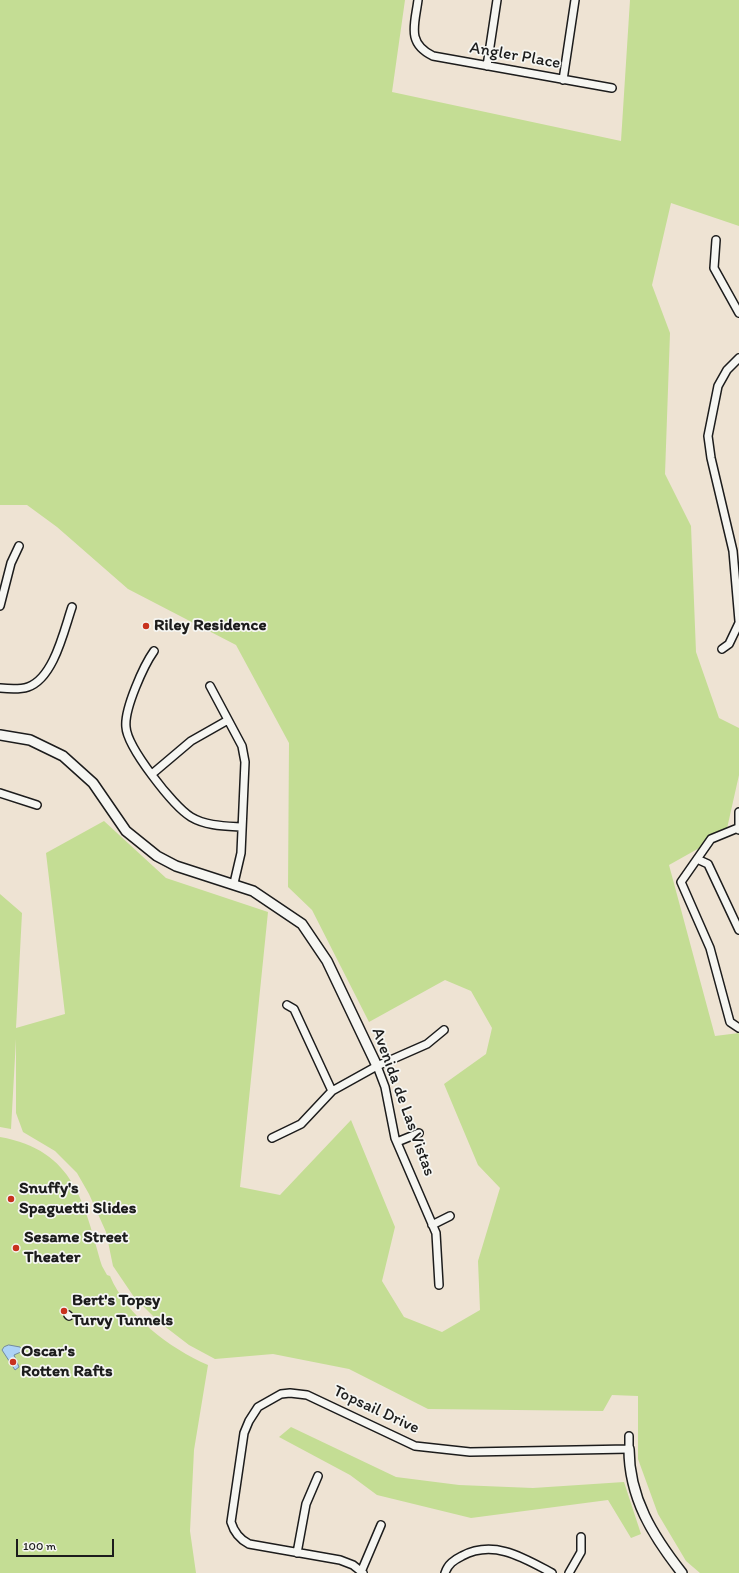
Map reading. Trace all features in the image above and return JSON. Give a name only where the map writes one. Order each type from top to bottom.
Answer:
[{"type":"street","name":"Angler Place","points":[[418,0],[413,35],[418,45],[433,56],[612,88]]},
{"type":"street","points":[[487,66],[497,0]]},
{"type":"street","points":[[563,80],[575,0]]},
{"type":"street","points":[[716,240],[714,268],[739,313]]},
{"type":"street","points":[[722,649],[729,644],[739,622],[736,551],[711,458],[708,436],[718,386],[727,370],[739,358]]},
{"type":"street","points":[[0,606],[11,563],[19,546]]},
{"type":"street","points":[[0,688],[28,687],[37,682],[53,660],[72,606]]},
{"type":"street","points":[[154,650],[146,661],[125,716],[127,736],[152,774],[173,802],[192,818],[215,826],[242,827]]},
{"type":"street","points":[[210,686],[242,746],[245,762],[242,853],[234,883]]},
{"type":"street","points":[[152,774],[191,741],[228,720]]},
{"type":"street","name":"Avenida de Las Vistas","points":[[0,735],[30,740],[63,756],[93,783],[126,831],[157,856],[176,866],[234,883],[265,898],[302,924],[327,962],[385,1087],[397,1142],[438,1242],[439,1286]]},
{"type":"street","points":[[0,793],[37,805]]},
{"type":"street","points":[[739,812],[739,829],[711,840],[681,882],[710,948],[730,1022],[739,1028]]},
{"type":"street","points":[[697,859],[708,864],[739,930]]},
{"type":"street","points":[[287,1005],[294,1009],[332,1091]]},
{"type":"street","points":[[272,1138],[301,1124],[332,1091],[376,1066],[427,1044],[444,1030]]},
{"type":"street","points":[[397,1142],[419,1133]]},
{"type":"street","points":[[432,1225],[450,1216]]},
{"type":"street","name":"Topsail Drive","points":[[298,1553],[249,1544],[236,1534],[231,1522],[244,1432],[248,1421],[258,1407],[281,1394],[307,1394],[415,1446],[470,1452],[629,1449]]},
{"type":"street","points":[[629,1436],[633,1481],[638,1500],[649,1528],[682,1573]]},
{"type":"street","points":[[318,1476],[306,1504],[298,1553],[340,1560],[362,1572],[381,1525]]},
{"type":"street","points":[[569,1573],[581,1552],[581,1537]]},
{"type":"street","points":[[445,1573],[450,1564],[456,1559],[471,1552],[488,1549],[511,1552],[552,1573]]},
{"type":"green space","points":[[0,0],[405,0],[392,92],[621,141],[630,0],[739,0],[739,226],[671,203],[652,285],[670,333],[665,474],[691,526],[696,652],[719,718],[739,728],[739,775],[726,833],[669,865],[715,1036],[739,1033],[739,1573],[700,1573],[686,1561],[658,1514],[638,1459],[638,1396],[612,1395],[603,1411],[428,1409],[349,1369],[273,1354],[215,1359],[189,1345],[159,1322],[134,1297],[113,1266],[106,1232],[89,1194],[77,1173],[55,1151],[23,1132],[16,1113],[16,1039],[11,1129],[0,1127],[0,894],[22,913],[16,1028],[65,1014],[46,853],[104,821],[166,878],[268,912],[240,1187],[280,1195],[351,1120],[395,1227],[382,1281],[404,1317],[442,1332],[480,1310],[478,1261],[500,1188],[478,1165],[444,1084],[486,1054],[492,1028],[471,991],[445,980],[369,1022],[312,910],[288,887],[289,743],[236,645],[128,589],[57,527],[27,505],[0,505]]},
{"type":"green space","points":[[0,1137],[25,1144],[45,1154],[60,1167],[72,1183],[82,1201],[102,1266],[107,1275],[110,1276],[117,1291],[138,1317],[164,1340],[193,1358],[208,1365],[194,1450],[190,1531],[196,1573],[0,1573]]},
{"type":"green space","points":[[291,1427],[396,1477],[459,1485],[533,1488],[624,1482],[641,1534],[631,1538],[608,1500],[471,1518],[377,1495],[350,1475],[279,1437]]},
{"type":"water","name":"Oscar's Rotten Rafts","points":[[9,1345],[20,1347],[23,1351],[14,1355],[19,1367],[15,1370],[2,1350],[4,1347]]},
{"type":"place","name":"Riley Residence","points":[[146,626]]},
{"type":"place","name":"Snuffy's Spaguetti Slides","points":[[11,1199]]},
{"type":"place","name":"Sesame Street Theater","points":[[16,1248]]},
{"type":"place","name":"Bert's Topsy Turvy Tunnels","points":[[64,1311]]},
{"type":"place","name":"Oscar's Rotten Rafts","points":[[13,1362]]}]
